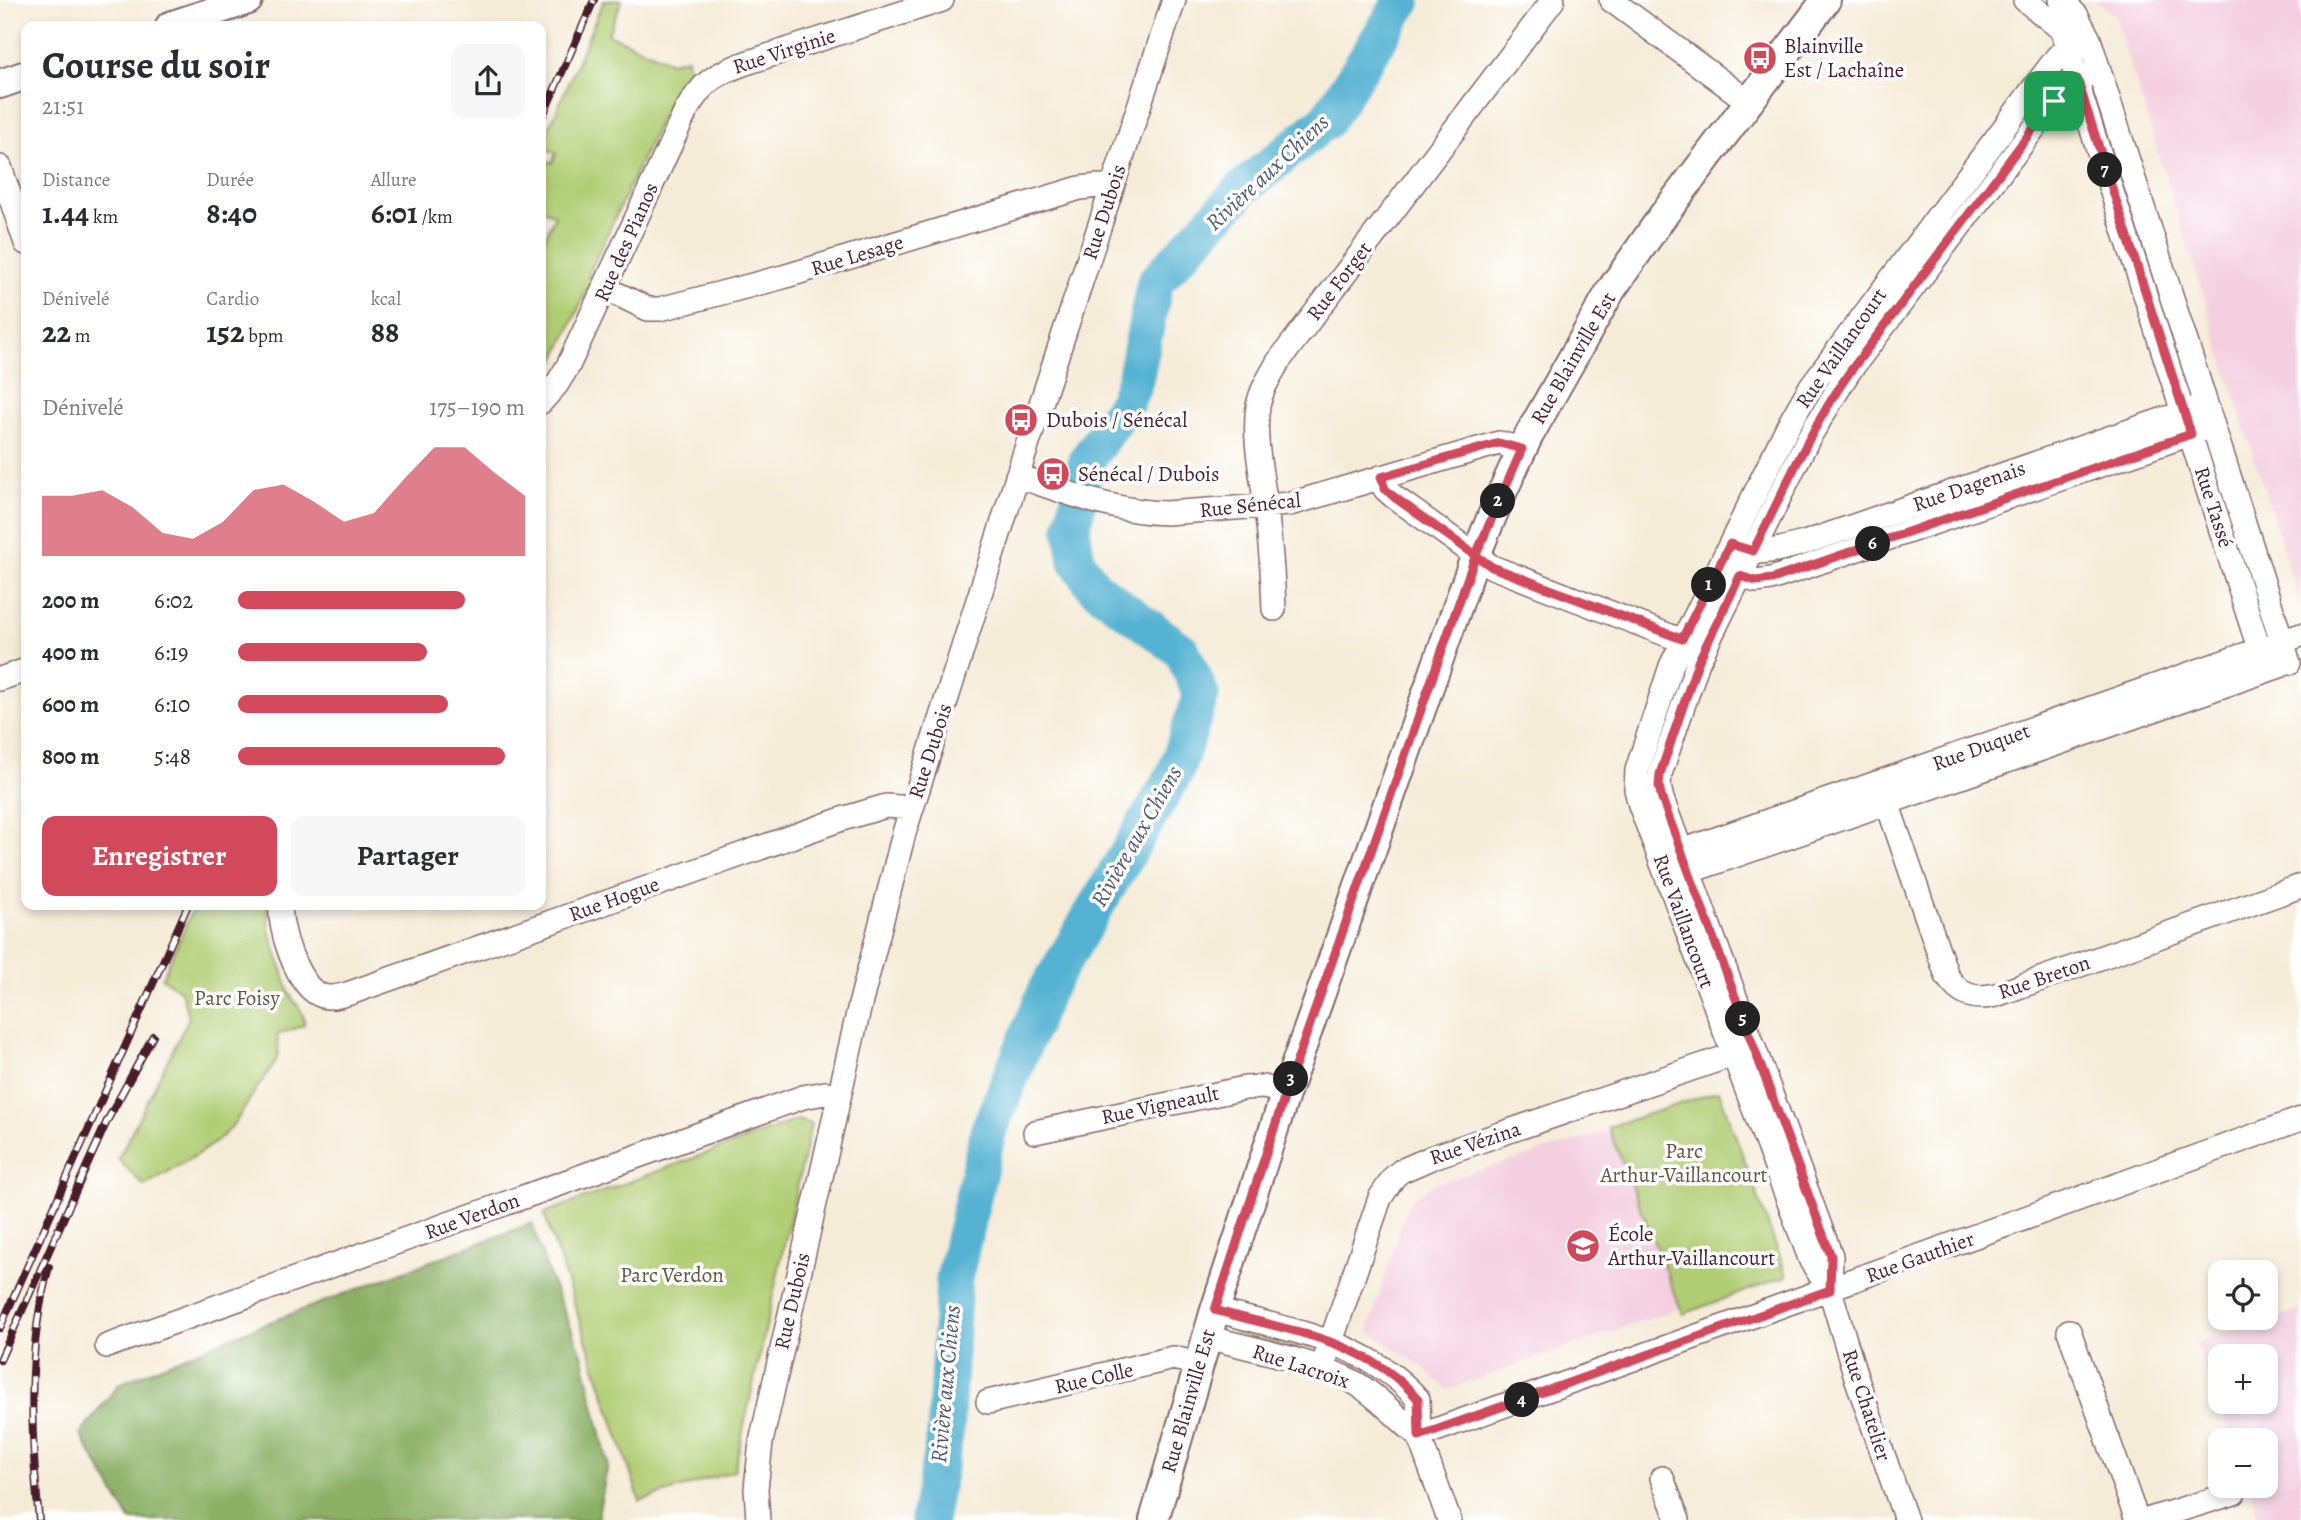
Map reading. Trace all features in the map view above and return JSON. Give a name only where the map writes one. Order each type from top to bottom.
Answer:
[{"type":"street","points":[[185,21],[248,0]]},
{"type":"street","name":"Rue Virginie","points":[[708,80],[746,63],[942,0]]},
{"type":"street","name":"Rue Dubois","points":[[758,1520],[756,1489],[761,1442],[879,928],[912,808],[1017,476],[1174,0]]},
{"type":"street","name":"Rue Forget","points":[[1274,609],[1273,571],[1260,472],[1257,425],[1260,397],[1270,375],[1553,0]]},
{"type":"street","points":[[1611,0],[1749,102]]},
{"type":"street","name":"Rue Blainville Est","points":[[1154,1520],[1215,1310],[1286,1092],[1475,557],[1522,449],[1611,289],[1826,0]]},
{"type":"street","name":"Rue Tassé","points":[[2025,0],[2057,24],[2064,35],[2079,44],[2098,71],[2199,419],[2262,660]]},
{"type":"street","name":"Rue Tassé","points":[[2061,0],[2077,16],[2077,79],[2199,419],[2293,649]]},
{"type":"street","name":"Rue Vaillancourt","points":[[1675,865],[1640,805],[1636,779],[1662,689],[1682,639],[1794,415],[1817,377],[2051,64],[2079,44]]},
{"type":"street","name":"Rue Vaillancourt","points":[[1830,1290],[1831,1256],[1744,1051],[1675,865],[1660,792],[1660,774],[1704,649],[1813,430],[1838,387],[2060,94],[2077,79],[2098,71]]},
{"type":"street","points":[[0,84],[21,77]]},
{"type":"street","name":"Rue des Pianos","points":[[546,396],[563,376],[685,111],[708,80]]},
{"type":"street","points":[[0,167],[21,228]]},
{"type":"street","name":"Rue Lesage","points":[[605,288],[648,309],[660,309],[783,277],[1080,188],[1098,186],[1111,190]]},
{"type":"street","name":"Rue Dagenais","points":[[2199,419],[1772,579],[1756,581],[1740,576],[1724,555],[1771,551],[1807,542],[2199,419]]},
{"type":"street","name":"Rue Sénécal","points":[[1017,476],[1115,508],[1146,512],[1266,507],[1303,501],[1499,443],[1522,449]]},
{"type":"street","points":[[1381,477],[1385,489],[1394,497],[1492,567],[1704,649]]},
{"type":"street","name":"Rue Duquet","points":[[1675,865],[2293,649]]},
{"type":"street","points":[[0,679],[21,672]]},
{"type":"street","name":"Rue Breton","points":[[1883,792],[1947,976],[1959,991],[1971,997],[1996,995],[2301,886]]},
{"type":"street","name":"Rue Hogue","points":[[281,910],[281,922],[302,979],[317,994],[332,997],[350,993],[872,810],[895,805],[912,808]]},
{"type":"street","name":"Rue Vézina","points":[[1322,1368],[1374,1213],[1386,1187],[1401,1171],[1433,1157],[1744,1051]]},
{"type":"street","name":"Rue Vigneault","points":[[1035,1132],[1245,1088],[1263,1087],[1286,1092]]},
{"type":"street","name":"Rue Verdon","points":[[107,1346],[803,1097],[825,1093],[839,1095]]},
{"type":"street","name":"Rue Gauthier","points":[[1419,1436],[2301,1119]]},
{"type":"street","name":"Rue Chatelier","points":[[1830,1290],[1856,1377],[1906,1520]]},
{"type":"street","name":"Rue Lacroix","points":[[1215,1310],[1331,1342],[1370,1359],[1392,1374],[1418,1399],[1419,1436],[1449,1520]]},
{"type":"street","points":[[2069,1331],[2137,1520]]},
{"type":"street","name":"Rue Lacroix","points":[[1207,1337],[1322,1368],[1344,1377],[1366,1390],[1419,1436]]},
{"type":"street","name":"Rue Colle","points":[[988,1402],[1173,1359],[1199,1364]]},
{"type":"street","points":[[1662,1478],[1678,1520]]},
{"type":"street","points":[[2147,1520],[2218,1498]]},
{"type":"shaded area","points":[[2095,0],[2301,0],[2301,606],[2115,16]]},
{"type":"shaded area","name":"École Arthur-Vaillancourt","points":[[1718,1098],[1782,1276],[1666,1313],[1447,1390],[1421,1366],[1368,1331],[1404,1215],[1412,1198],[1434,1184]]},
{"type":"shaded area","points":[[2301,1309],[2301,1520],[2260,1520],[2252,1498],[2278,1498],[2278,1428],[2227,1428],[2222,1414],[2278,1414],[2278,1344],[2208,1344],[2208,1376],[2196,1343],[2236,1330],[2278,1330],[2278,1316]]},
{"type":"green space","points":[[604,0],[622,0],[608,34],[671,62],[687,58],[689,76],[673,92],[588,276],[592,279],[589,286],[546,374],[546,236],[555,215],[546,211],[546,160],[552,163],[556,153],[546,149],[546,135]]},
{"type":"green space","name":"Parc Foisy","points":[[193,910],[267,910],[269,929],[289,992],[301,1011],[304,1025],[277,1035],[278,1052],[274,1064],[226,1133],[144,1186],[118,1159],[189,1018],[181,991],[162,978]]},
{"type":"green space","name":"Parc Arthur-Vaillancourt","points":[[1719,1091],[1787,1276],[1683,1314],[1608,1127]]},
{"type":"green space","name":"Parc Verdon","points":[[797,1120],[811,1124],[734,1471],[640,1501],[544,1213]]},
{"type":"green space","points":[[532,1223],[549,1276],[582,1354],[608,1464],[597,1520],[130,1520],[80,1434],[119,1384],[241,1333]]},
{"type":"green space","points":[[1236,1327],[1299,1343],[1297,1350],[1234,1334]]},
{"type":"green space","points":[[1355,1363],[1382,1381],[1408,1406],[1403,1410],[1352,1369]]},
{"type":"waterway","name":"Rivière aux Chiens","points":[[929,1520],[945,1435],[954,1279],[988,1132],[1046,991],[1175,773],[1201,695],[1182,651],[1094,587],[1077,561],[1072,529],[1087,460],[1126,402],[1135,380],[1155,282],[1244,187],[1327,120],[1403,0]]},
{"type":"railway","points":[[546,109],[594,0]]},
{"type":"railway","points":[[0,1328],[186,910]]},
{"type":"railway","points":[[0,1360],[107,1121],[153,1036]]},
{"type":"railway","points":[[39,1520],[32,1393],[37,1329],[49,1267]]},
{"type":"place","name":"Blainville Est / Lachaîne","points":[[1760,58]]},
{"type":"place","name":"Dubois / Sénécal","points":[[1021,420]]},
{"type":"place","name":"Sénécal / Dubois","points":[[1053,474]]},
{"type":"place","name":"École Arthur-Vaillancourt","points":[[1583,1246]]},
{"type":"route","points":[[2054,101],[1828,403],[1753,551],[1730,544],[1682,639],[1492,567],[1475,557],[1394,497],[1385,489],[1381,477],[1499,443],[1522,449],[1500,497],[1475,557],[1465,585],[1286,1092],[1215,1310],[1339,1344],[1370,1359],[1392,1374],[1418,1399],[1419,1436],[1830,1290],[1831,1256],[1662,799],[1660,774],[1698,662],[1740,576],[1756,581],[1772,579],[2191,434],[2077,79],[2054,101]]}]
